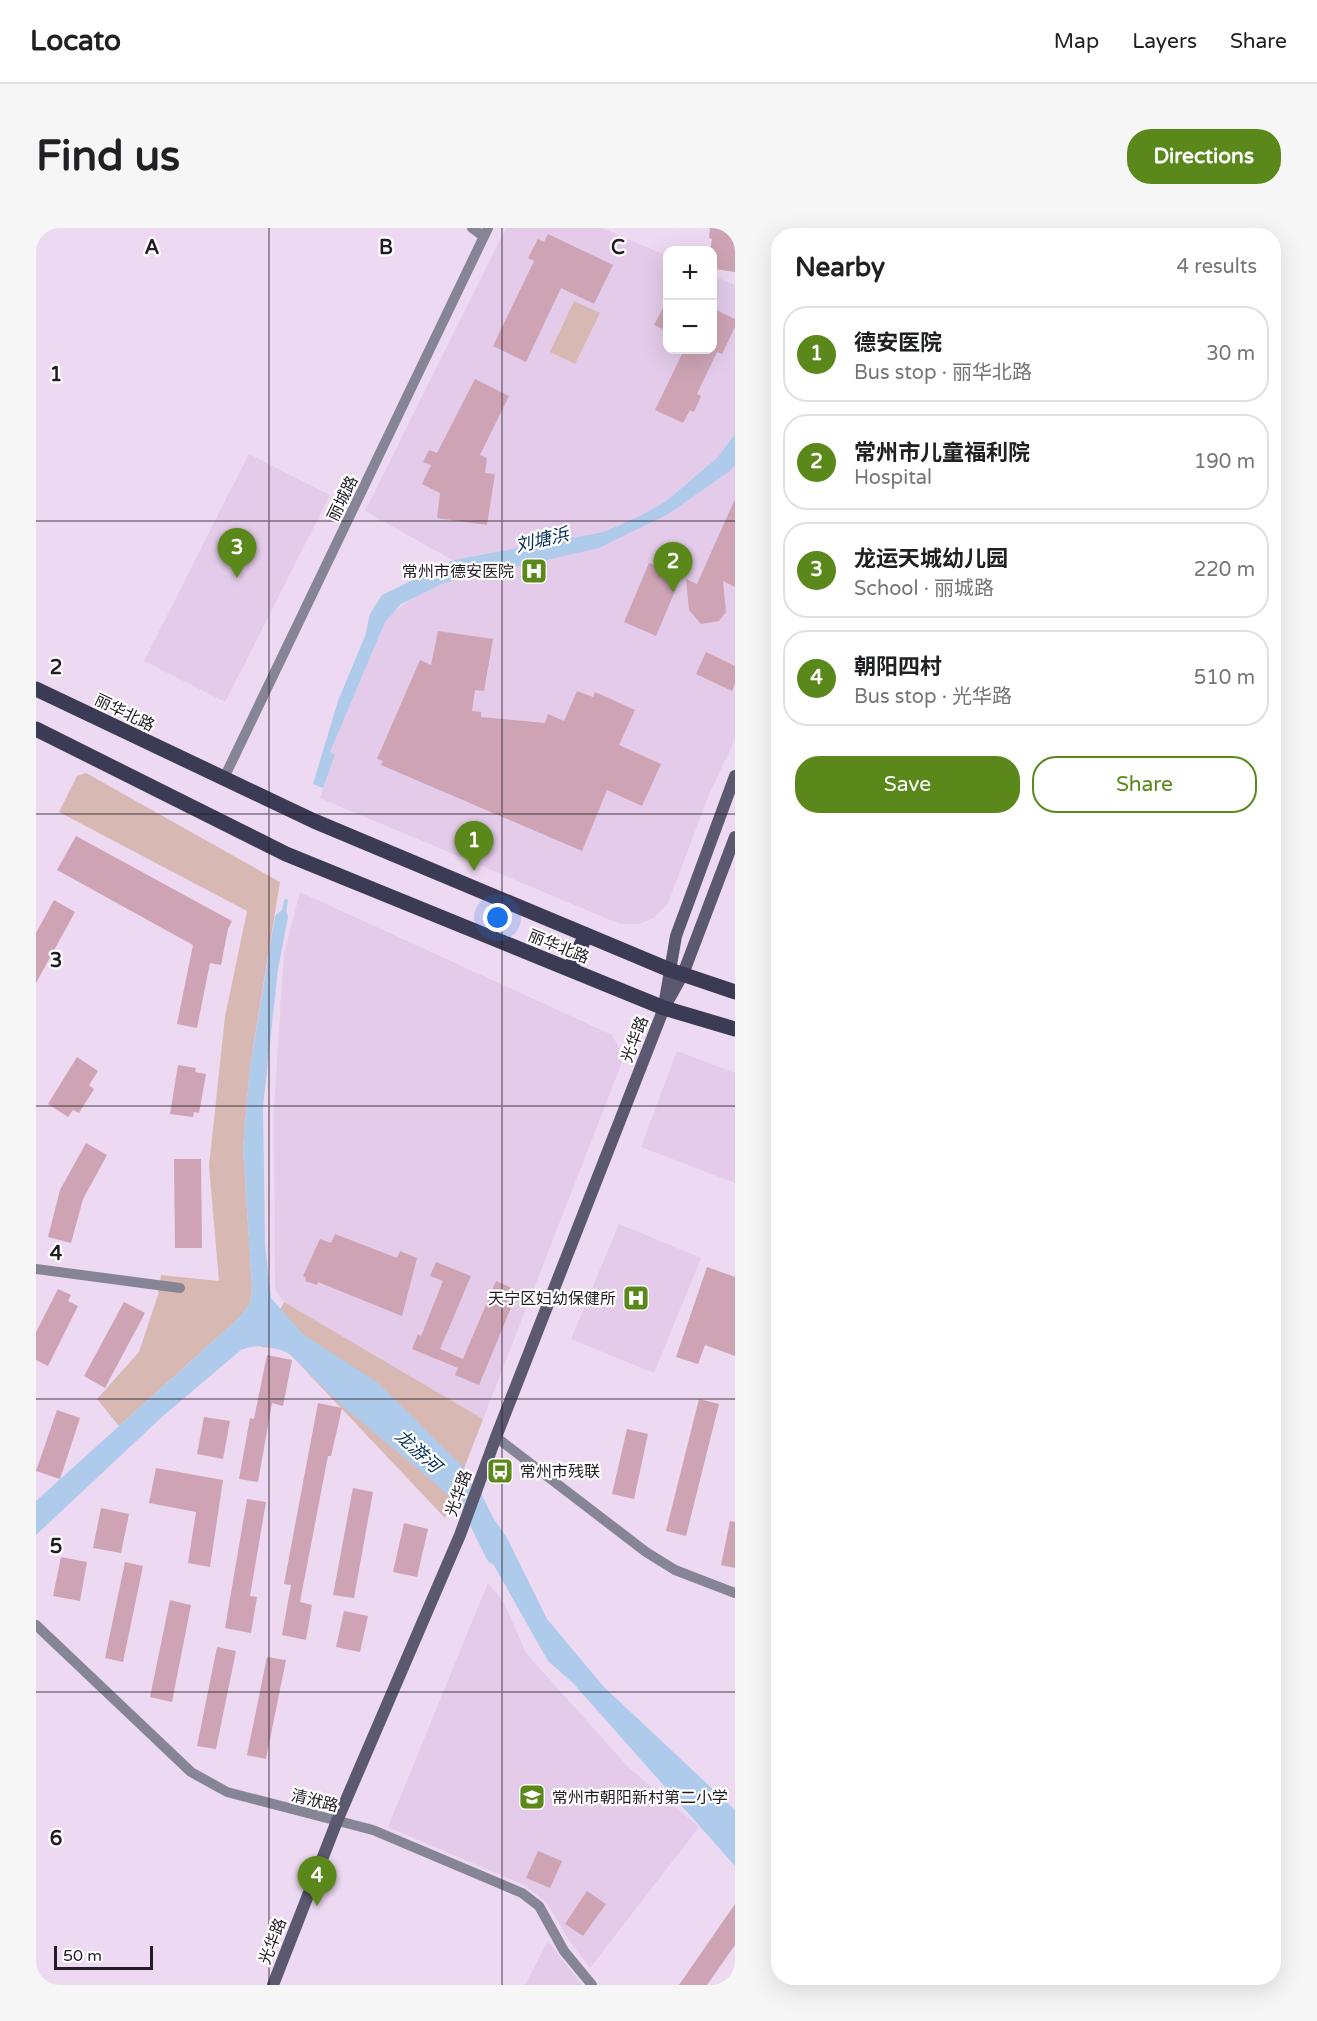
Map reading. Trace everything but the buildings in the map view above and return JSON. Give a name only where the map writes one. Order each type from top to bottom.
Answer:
[{"type":"main road","name":"丽华北路","points":[[36,689],[223,780],[314,821],[677,972],[735,992]]},
{"type":"main road","name":"丽华北路","points":[[36,729],[304,862],[664,1008],[735,1029]]},
{"type":"main road","name":"光华路","points":[[677,972],[676,936],[735,776]]},
{"type":"main road","name":"光华路","points":[[273,1985],[337,1821],[460,1535],[677,972],[735,837]]},
{"type":"main road","points":[[570,969],[586,935]]},
{"type":"street","points":[[472,228],[485,232]]},
{"type":"street","name":"丽城路","points":[[223,780],[485,232]]},
{"type":"street","points":[[36,1269],[180,1288]]},
{"type":"street","points":[[496,1437],[646,1552],[675,1570],[735,1593]]},
{"type":"street","name":"清洑路","points":[[36,1625],[191,1772],[227,1792],[373,1830],[522,1893],[539,1906],[564,1951],[592,1985]]},
{"type":"shaded area","name":"常州市德安医院","points":[[506,228],[602,228],[663,254],[663,354],[717,354],[717,278],[735,285],[735,434],[717,458],[665,502],[640,516],[730,471],[735,465],[735,740],[710,792],[668,903],[655,917],[639,924],[620,924],[320,798],[335,755],[329,753],[385,622],[389,615],[419,594],[454,561],[365,511]]},
{"type":"shaded area","points":[[574,301],[600,313],[575,364],[550,352]]},
{"type":"shaded area","points":[[249,454],[330,495],[225,702],[144,661]]},
{"type":"shaded area","points":[[86,773],[280,882],[250,1067],[243,1148],[252,1286],[250,1303],[240,1317],[119,1426],[97,1399],[139,1352],[158,1295],[161,1275],[219,1281],[209,1166],[225,1017],[247,911],[59,812],[77,776]]},
{"type":"shaded area","points":[[300,892],[612,1035],[624,1057],[483,1419],[284,1302],[275,1290],[274,1108],[284,954]]},
{"type":"shaded area","points":[[677,1051],[735,1073],[735,1183],[641,1147]]},
{"type":"shaded area","name":"天宁区妇幼保健所","points":[[619,1224],[701,1258],[654,1373],[571,1339]]},
{"type":"shaded area","points":[[284,1302],[483,1419],[445,1518],[290,1354],[280,1349],[261,1347]]},
{"type":"shaded area","name":"常州市朝阳新村第二小学","points":[[488,1583],[504,1603],[526,1653],[628,1767],[699,1827],[590,1968],[570,1942],[547,1903],[524,1885],[388,1827]]},
{"type":"shaded area","points":[[548,1941],[582,1985],[525,1985]]},
{"type":"water","points":[[735,434],[735,465],[730,471],[668,514],[599,548],[444,583],[401,604],[385,622],[330,752],[335,755],[323,788],[313,784],[338,701],[365,636],[370,614],[382,595],[454,560],[604,532],[640,516],[665,502],[717,458]]},
{"type":"water","points":[[285,907],[288,917],[278,969],[263,1107],[265,1245],[271,1298],[304,1335],[377,1382],[464,1468],[453,1498],[341,1405],[290,1354],[279,1349],[259,1346],[241,1350],[163,1416],[36,1535],[36,1501],[240,1317],[250,1303],[252,1286],[243,1148],[250,1067],[275,916]]},
{"type":"water","points":[[488,1511],[506,1536],[547,1619],[604,1687],[735,1810],[735,1866],[573,1683],[548,1661],[479,1539]]},
{"type":"waterway","points":[[284,911],[286,901]]},
{"type":"waterway","name":"龙游河","points":[[434,1466],[471,1500],[497,1553]]},
{"type":"place","name":"常州市德安医院","points":[[534,571]]},
{"type":"place","name":"龙运天城幼儿园","points":[[237,578]]},
{"type":"place","name":"常州市儿童福利院","points":[[673,592]]},
{"type":"place","name":"德安医院","points":[[474,871]]},
{"type":"place","name":"天宁区妇幼保健所","points":[[636,1298]]},
{"type":"place","name":"常州市残联","points":[[500,1471]]},
{"type":"place","name":"常州市朝阳新村第二小学","points":[[532,1797]]},
{"type":"place","name":"朝阳四村","points":[[317,1906]]},
{"type":"water label","name":"刘塘浜","points":[[542,540]]}]
